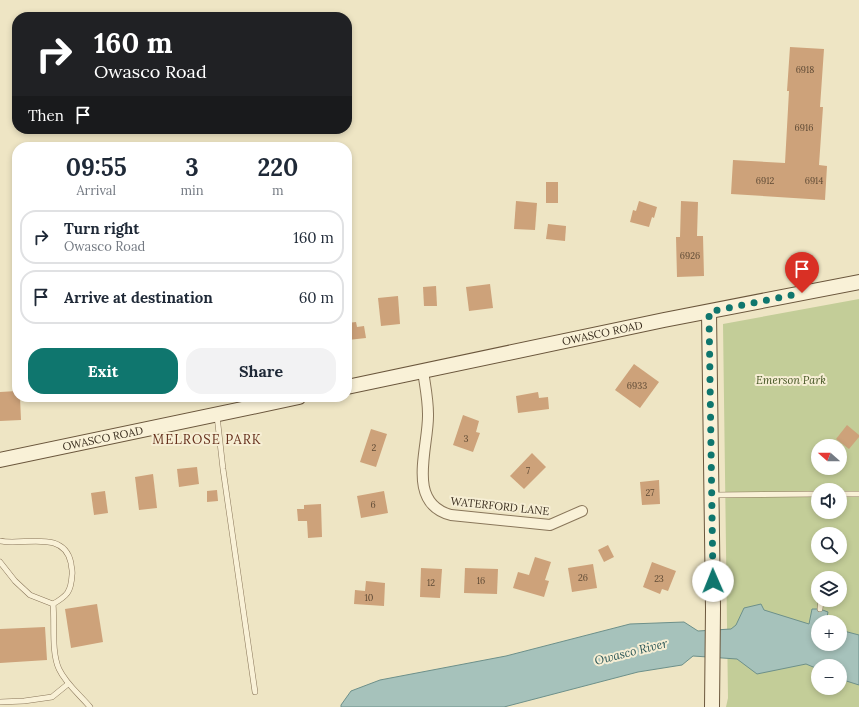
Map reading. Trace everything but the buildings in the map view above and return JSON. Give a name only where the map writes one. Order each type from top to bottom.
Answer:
[{"type":"main road","name":"OWASCO ROAD","points":[[352,386],[859,282]]},
{"type":"main road","points":[[709,312],[713,609],[712,707]]},
{"type":"main road","name":"OWASCO ROAD","points":[[0,460],[275,402]]},
{"type":"street","name":"WATERFORD LANE","points":[[423,371],[428,415],[423,488],[428,501],[435,508],[451,515],[550,525],[582,511]]},
{"type":"lane","points":[[217,414],[223,469],[255,692]]},
{"type":"lane","points":[[711,495],[811,494]]},
{"type":"lane","points":[[847,494],[859,494]]},
{"type":"lane","points":[[0,541],[45,541],[59,545],[69,555],[72,572],[71,585],[66,596],[53,604]]},
{"type":"lane","points":[[0,562],[14,581],[30,595],[53,604]]},
{"type":"lane","points":[[53,604],[54,644],[58,668],[68,684],[90,707]]},
{"type":"lane","points":[[0,702],[24,701],[52,697],[68,684]]},
{"type":"green space","name":"Emerson Park","points":[[859,299],[859,707],[726,707],[728,698],[723,324]]},
{"type":"water","name":"Owasco River","points":[[761,604],[764,610],[809,624],[812,609],[820,609],[828,612],[827,615],[811,615],[811,651],[847,651],[847,632],[859,635],[859,685],[847,681],[847,659],[811,659],[811,666],[806,664],[757,674],[737,659],[693,656],[682,665],[638,672],[504,707],[341,707],[351,691],[380,680],[506,656],[630,624],[684,622],[698,631],[731,629],[736,625],[744,608]]},
{"type":"district","name":"MELROSE PARK","points":[[207,439]]},
{"type":"route","points":[[713,581],[709,312],[802,293]]}]
